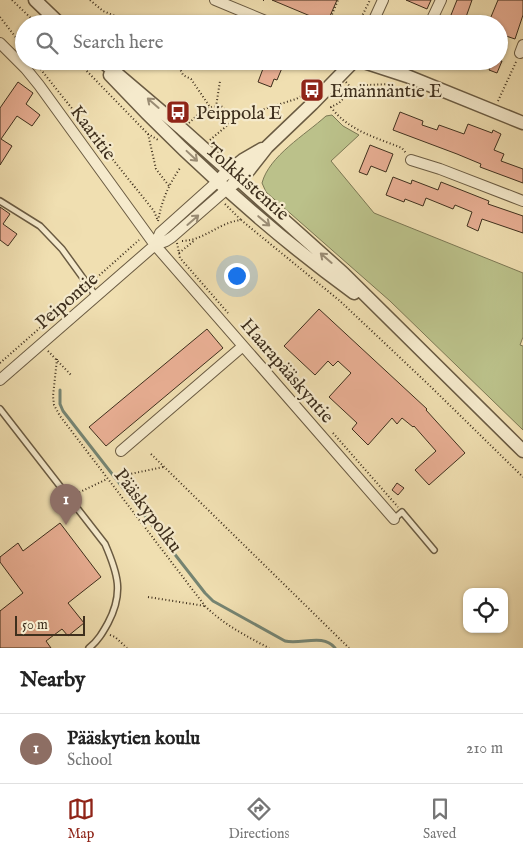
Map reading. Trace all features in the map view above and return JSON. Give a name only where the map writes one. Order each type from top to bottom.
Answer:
[{"type":"street","points":[[35,0],[51,15]]},
{"type":"street","points":[[215,0],[251,15]]},
{"type":"street","points":[[376,15],[383,0]]},
{"type":"street","points":[[434,15],[441,0]]},
{"type":"street","name":"Kaaritie","points":[[0,43],[15,58]]},
{"type":"street","name":"Kaaritie","points":[[27,70],[155,245]]},
{"type":"street","name":"Tolkkistentie","points":[[105,70],[156,123],[222,185],[315,263],[386,316]]},
{"type":"street","name":"Tolkkistentie","points":[[113,70],[182,129],[343,273],[523,451]]},
{"type":"street","points":[[389,70],[523,123]]},
{"type":"street","points":[[222,185],[233,176],[249,170],[266,147],[312,104],[337,71]]},
{"type":"street","points":[[412,160],[523,201]]},
{"type":"street","name":"Peipontie","points":[[0,380],[155,245],[172,238],[222,185]]},
{"type":"street","name":"Haarapääskyntie","points":[[155,245],[243,346],[398,515]]},
{"type":"street","points":[[121,451],[243,346]]},
{"type":"lane","points":[[0,201],[40,226],[62,250],[96,296]]},
{"type":"lane","points":[[0,409],[2,418],[105,544],[115,571],[118,597],[113,614],[102,634],[89,648]]},
{"type":"lane","points":[[398,515],[434,550]]},
{"type":"path","points":[[12,0],[28,15]]},
{"type":"path","points":[[90,0],[103,11],[113,15]]},
{"type":"path","points":[[332,15],[338,0]]},
{"type":"path","points":[[362,15],[370,0]]},
{"type":"path","points":[[0,17],[15,36]]},
{"type":"path","points":[[494,111],[521,49]]},
{"type":"path","points":[[41,70],[154,211],[158,222],[161,206],[169,186],[180,168]]},
{"type":"path","points":[[180,70],[183,75],[191,79],[210,107]]},
{"type":"path","points":[[337,71],[352,89]]},
{"type":"path","points":[[216,106],[220,81]]},
{"type":"path","points":[[395,84],[367,85],[352,89],[339,103],[331,108],[345,123],[402,148],[412,160]]},
{"type":"path","points":[[210,140],[236,118],[296,100],[312,90]]},
{"type":"path","points":[[183,118],[189,123],[205,108],[216,106],[221,106],[236,118]]},
{"type":"path","points":[[148,134],[156,169],[169,186]]},
{"type":"path","points":[[170,262],[195,240],[229,221],[240,220],[340,301],[523,477]]},
{"type":"path","points":[[0,363],[147,233]]},
{"type":"path","points":[[195,240],[176,240],[180,258],[228,313]]},
{"type":"path","name":"Pääskypolku","points":[[72,376],[56,359],[53,396],[54,405],[60,416],[205,606],[230,627],[269,648]]},
{"type":"path","points":[[333,433],[398,515]]},
{"type":"path","points":[[151,454],[349,648]]},
{"type":"path","points":[[121,476],[163,467]]},
{"type":"path","points":[[69,498],[107,479]]},
{"type":"path","points":[[148,597],[205,606]]},
{"type":"path","points":[[102,634],[115,637],[127,648]]},
{"type":"green space","points":[[332,115],[343,126],[359,135],[331,161],[374,213],[523,273],[523,337],[520,345],[523,346],[523,430],[390,301],[266,192],[262,183],[272,164],[298,138],[326,116]]},
{"type":"building","points":[[272,0],[337,0],[330,15],[308,15]]},
{"type":"building","points":[[406,0],[431,0],[427,9]]},
{"type":"building","points":[[457,0],[472,0],[467,15],[451,15]]},
{"type":"building","points":[[498,0],[523,0],[523,15],[515,39],[508,37],[508,15],[492,15]]},
{"type":"building","points":[[262,70],[281,70],[277,80],[274,79],[271,87],[258,82]]},
{"type":"building","points":[[18,82],[33,93],[26,104],[40,115],[32,126],[17,116],[1,139],[12,146],[0,165],[0,108]]},
{"type":"building","points":[[400,112],[423,121],[422,125],[437,130],[439,125],[464,134],[468,124],[492,133],[493,130],[501,134],[494,150],[504,154],[501,161],[523,169],[523,183],[480,167],[481,164],[457,154],[393,130]]},
{"type":"building","points":[[370,145],[393,154],[386,172],[371,166],[367,175],[359,172]]},
{"type":"building","points":[[393,177],[411,184],[412,180],[438,190],[441,182],[489,201],[488,204],[523,216],[523,233],[482,219],[478,231],[467,226],[472,212],[455,205],[453,209],[426,198],[423,206],[405,199],[404,202],[386,195]]},
{"type":"building","points":[[0,207],[10,214],[3,224],[17,234],[8,246],[0,240]]},
{"type":"building","points":[[319,309],[427,409],[465,453],[429,485],[415,470],[436,451],[414,426],[402,418],[397,424],[392,418],[368,445],[352,429],[357,423],[329,397],[351,373],[338,361],[333,366],[328,361],[315,375],[284,346]]},
{"type":"building","points":[[207,329],[223,348],[106,446],[89,427]]},
{"type":"building","points":[[397,483],[404,488],[398,495],[392,490]]},
{"type":"building","points":[[60,523],[101,577],[68,603],[84,623],[68,636],[62,629],[46,641],[51,648],[0,648],[0,611],[23,593],[0,562],[0,557],[18,543],[23,551]]},
{"type":"waterway","points":[[60,390],[60,404],[63,411],[213,601],[285,641],[318,640],[324,641],[335,648]]},
{"type":"place","name":"Emännäntie E","points":[[312,90]]},
{"type":"place","name":"Peippola E","points":[[178,112]]},
{"type":"place","name":"Pääskytien koulu","points":[[66,525]]}]
